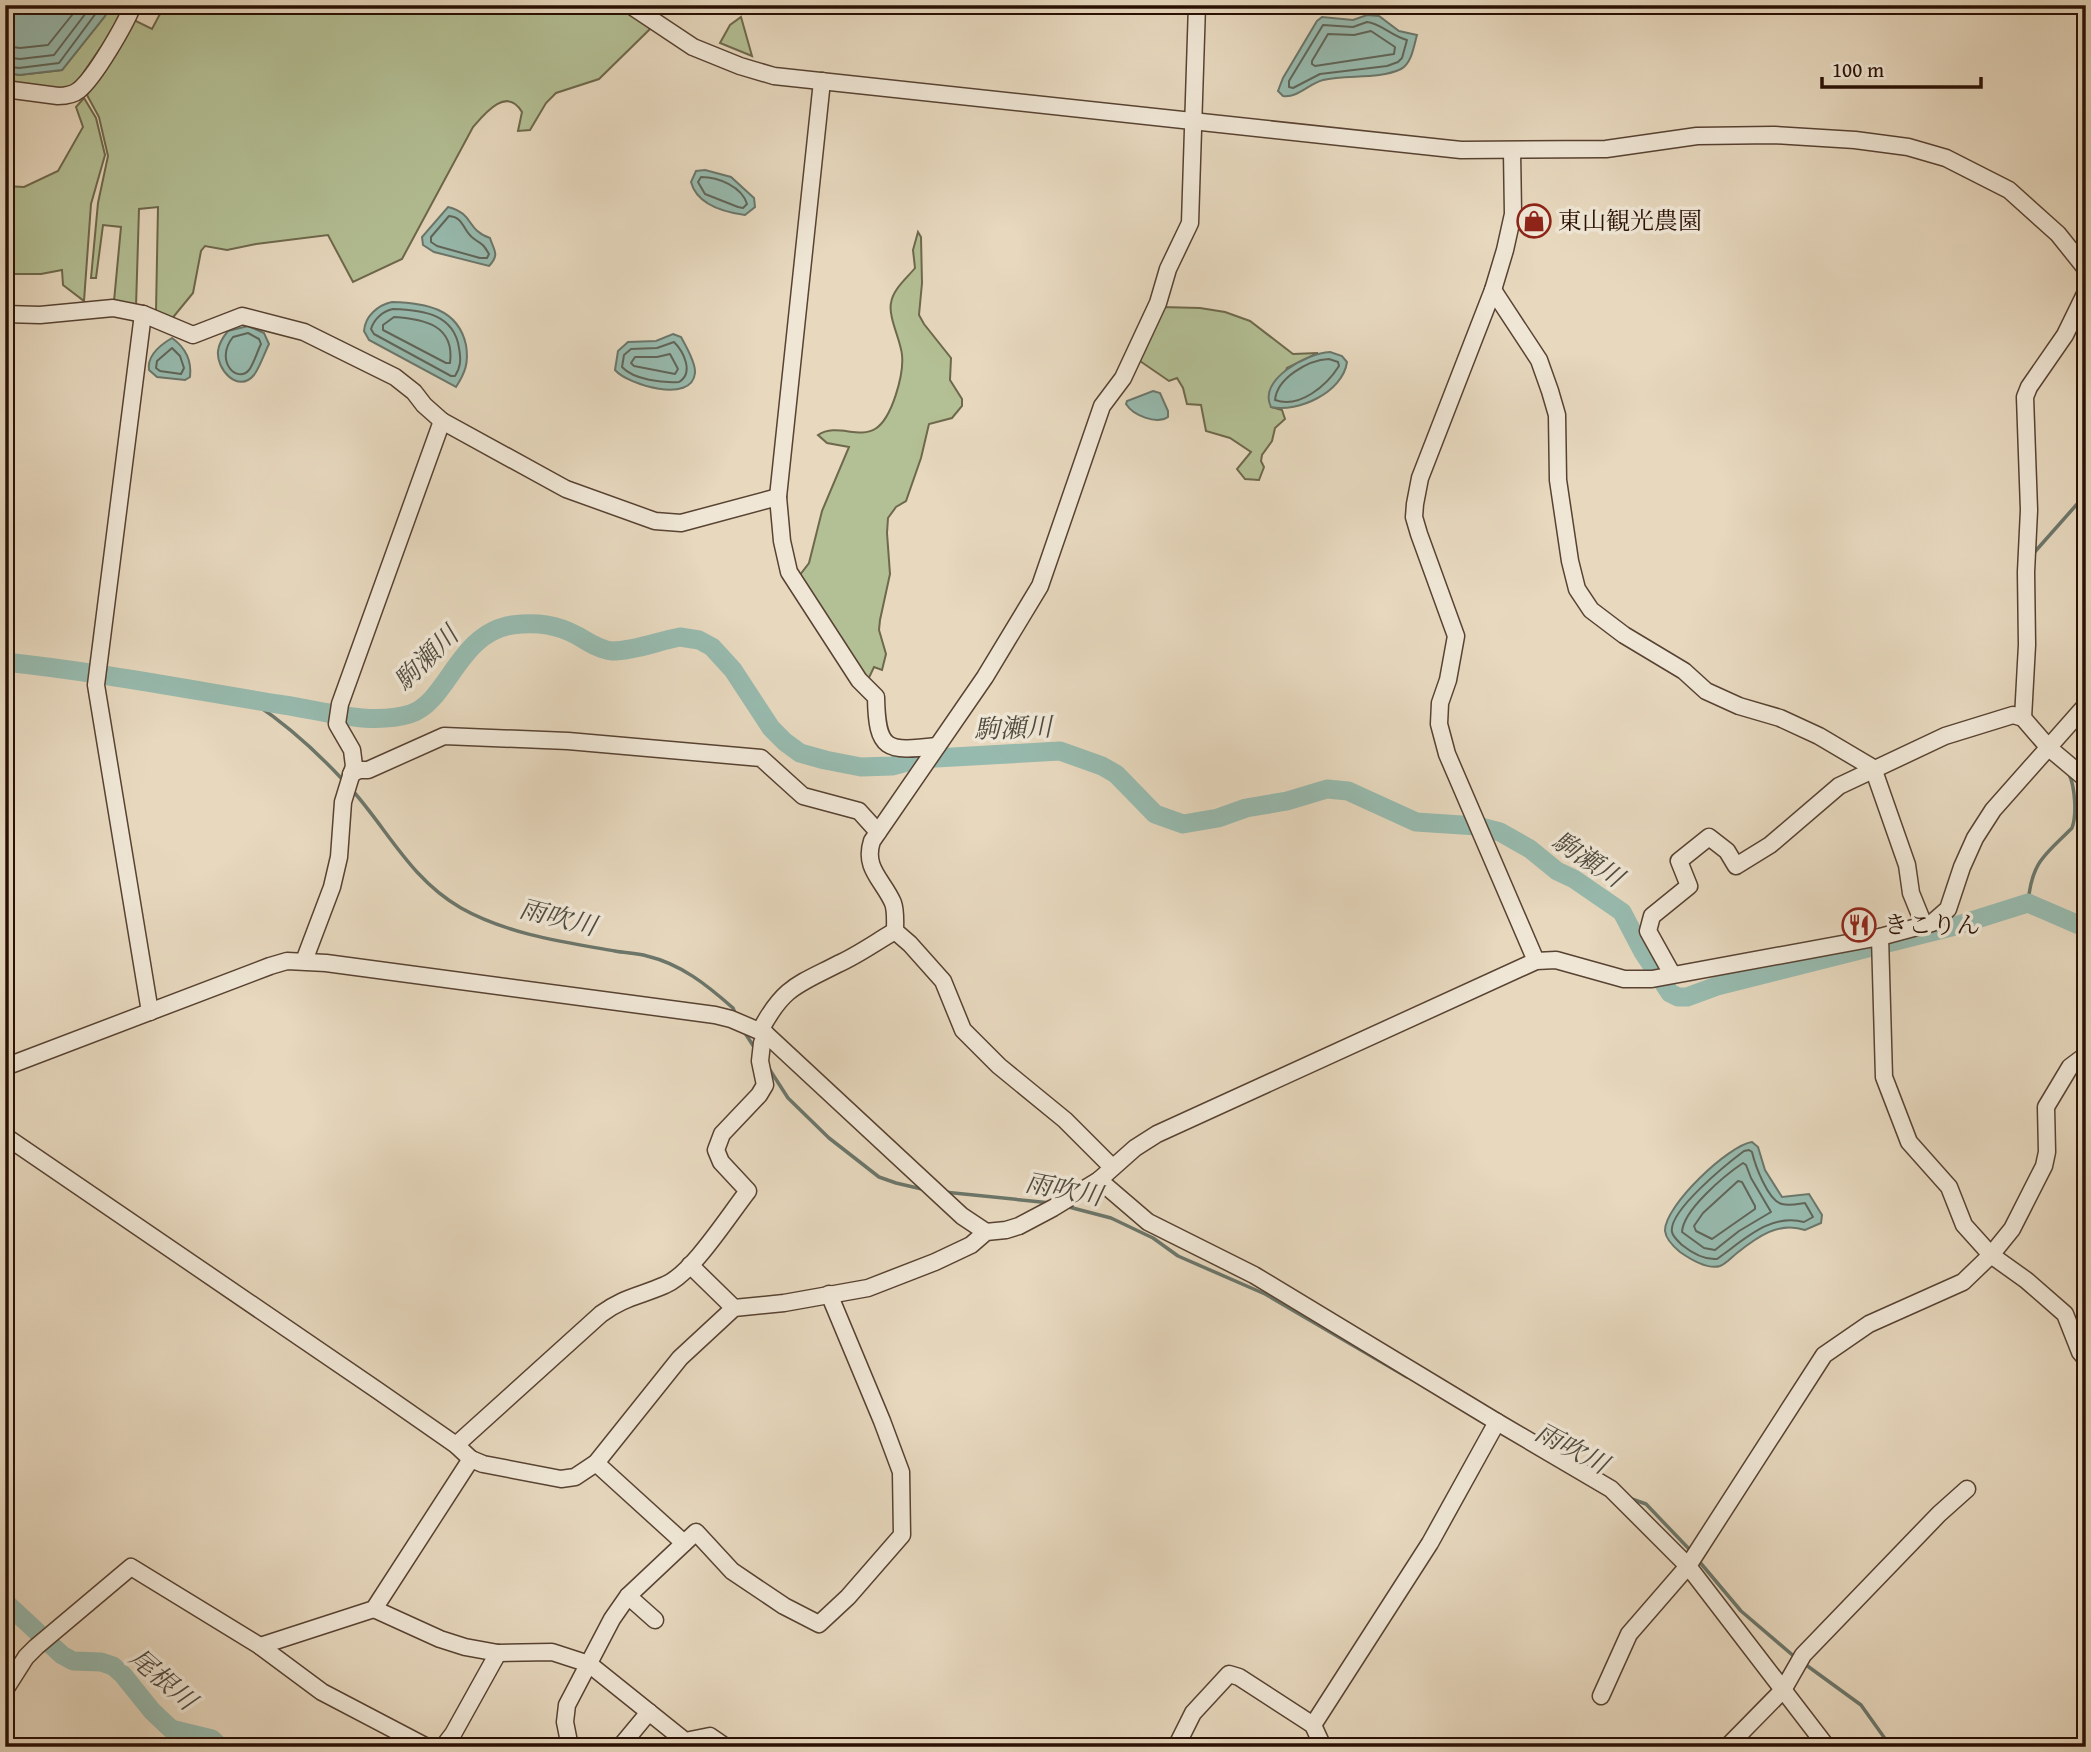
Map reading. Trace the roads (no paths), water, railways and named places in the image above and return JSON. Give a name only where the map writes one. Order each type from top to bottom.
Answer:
[{"type":"street","points":[[5,89],[66,96],[81,89],[115,40],[133,5]]},
{"type":"street","points":[[629,5],[692,47],[774,76],[1461,150],[1606,149],[1697,136],[1774,135],[1855,140],[1908,147],[1946,158],[2009,190],[2058,234],[2086,269]]},
{"type":"street","points":[[1112,1167],[1065,1120],[999,1066],[963,1030],[943,981],[895,931],[894,905],[872,869],[869,852],[878,832],[985,677],[1040,586],[1102,406],[1123,378],[1158,303],[1168,269],[1190,223],[1197,5]]},
{"type":"street","points":[[822,81],[778,497],[782,541],[789,572],[859,680],[876,697],[877,725],[883,740],[897,749],[932,754]]},
{"type":"street","points":[[1512,151],[1513,214],[1506,250],[1420,478],[1414,517],[1426,556],[1454,626],[1456,645],[1440,703],[1439,724],[1447,754],[1536,961]]},
{"type":"street","points":[[1493,290],[1539,360],[1550,391],[1557,415],[1558,480],[1570,561],[1577,589],[1591,610],[1624,635],[1684,671],[1706,691],[1739,706],[1780,718],[1819,736],[1873,768],[1907,865],[1911,893],[1924,925]]},
{"type":"street","points":[[2023,718],[2029,510],[2025,397],[2065,335],[2086,292]]},
{"type":"street","points":[[5,314],[40,315],[113,308],[143,314],[193,335],[242,317],[304,332],[395,377],[442,421],[566,489],[655,521],[681,523],[778,497]]},
{"type":"street","points":[[143,314],[96,685],[150,1012]]},
{"type":"street","points":[[304,961],[332,887],[339,857],[343,802],[354,758],[337,724],[339,710],[442,421]]},
{"type":"street","points":[[5,1136],[456,1445],[471,1459],[482,1464],[561,1479],[575,1477],[596,1463],[680,1358],[734,1308],[784,1303],[868,1288],[935,1262],[971,1245],[986,1232],[1006,1230],[1071,1198],[1099,1180],[1135,1148],[1157,1134],[1536,961],[1556,960],[1624,979],[1664,976],[1880,937],[1940,918],[1948,909],[1975,838],[1993,810],[2086,705]]},
{"type":"street","points":[[1664,976],[1648,931],[1652,916],[1689,886],[1679,861],[1709,836],[1727,851],[1736,866],[1770,845],[1839,786],[1945,736],[2013,715],[2023,718],[2049,748],[2086,779]]},
{"type":"street","points":[[349,781],[359,769],[368,770],[444,736],[568,741],[761,758],[803,796],[859,811],[878,832]]},
{"type":"street","points":[[456,1445],[601,1314],[625,1298],[667,1285],[690,1265],[748,1191],[721,1162],[716,1150],[722,1134],[765,1085],[760,1061],[760,1034],[776,1004],[799,982],[839,964],[895,931]]},
{"type":"street","points":[[1880,937],[1884,1077],[1909,1142],[1950,1187],[1964,1225],[1991,1255],[2026,1280],[2065,1314],[2080,1352],[2086,1359]]},
{"type":"street","points":[[5,1067],[270,966],[304,961],[732,1019],[760,1034],[962,1216],[986,1232]]},
{"type":"street","points":[[1601,1696],[1629,1634],[1688,1566],[1824,1355],[1869,1324],[1962,1282],[1991,1255],[2018,1219],[2034,1180],[2043,1166],[2047,1152],[2046,1107],[2070,1068],[2086,1055]]},
{"type":"street","points":[[1099,1180],[1148,1222],[1254,1275],[1611,1489],[1688,1566],[1827,1747]]},
{"type":"street","points":[[690,1265],[734,1308]]},
{"type":"street","points":[[570,1747],[565,1722],[567,1705],[612,1619],[628,1596],[696,1532],[732,1571],[784,1606],[819,1624],[848,1597],[902,1535],[901,1472],[829,1294]]},
{"type":"street","points":[[1313,1725],[1430,1543],[1497,1422]]},
{"type":"street","points":[[260,1646],[374,1609],[471,1459]]},
{"type":"street","points":[[596,1463],[684,1543]]},
{"type":"street","points":[[1727,1747],[1783,1690],[1799,1660],[1939,1514],[1967,1489]]},
{"type":"street","points":[[5,1690],[26,1657],[36,1647],[131,1567],[260,1646],[322,1692],[427,1747]]},
{"type":"street","points":[[628,1596],[655,1620]]},
{"type":"street","points":[[374,1609],[440,1639],[465,1647],[498,1653],[552,1652],[589,1664],[685,1741],[710,1736],[726,1747]]},
{"type":"street","points":[[443,1747],[498,1653]]},
{"type":"street","points":[[1176,1747],[1193,1713],[1229,1674],[1239,1677],[1313,1725],[1322,1747]]},
{"type":"street","points":[[620,1747],[649,1712]]},
{"type":"water","points":[[5,5],[110,5],[105,16],[62,70],[19,75],[5,72]]},
{"type":"water","points":[[1367,15],[1379,16],[1399,31],[1417,35],[1412,54],[1405,66],[1382,75],[1323,80],[1288,96],[1283,96],[1278,91],[1317,21],[1322,17],[1353,20]]},
{"type":"water","points":[[705,170],[731,177],[754,198],[755,207],[745,215],[728,212],[705,202],[694,190],[691,182],[696,171]]},
{"type":"water","points":[[448,207],[457,210],[477,230],[490,238],[495,255],[489,266],[434,252],[423,245],[422,237]]},
{"type":"water","points":[[392,302],[428,306],[448,315],[456,323],[466,345],[467,363],[456,387],[369,340],[364,331],[370,316],[377,309]]},
{"type":"water","points":[[248,326],[264,333],[269,344],[254,375],[248,380],[235,381],[224,372],[218,358],[219,345],[228,331]]},
{"type":"water","points":[[673,334],[681,337],[695,369],[691,382],[683,388],[672,390],[645,386],[615,370],[618,351],[628,342],[656,341]]},
{"type":"water","points":[[172,338],[181,346],[189,360],[190,377],[185,380],[157,377],[149,370],[152,356]]},
{"type":"water","points":[[1330,352],[1342,356],[1347,362],[1337,383],[1318,398],[1306,403],[1294,407],[1271,407],[1271,387],[1277,378],[1309,357]]},
{"type":"water","points":[[1153,391],[1160,393],[1168,417],[1157,420],[1145,418],[1126,404],[1127,401]]},
{"type":"water","points":[[1752,1142],[1758,1147],[1765,1170],[1782,1197],[1809,1194],[1822,1215],[1821,1223],[1805,1230],[1786,1228],[1769,1232],[1752,1241],[1720,1266],[1699,1263],[1673,1246],[1665,1231],[1668,1220],[1686,1193],[1714,1165]]},
{"type":"waterway","points":[[2032,555],[2086,494]]},
{"type":"waterway","name":"駒瀬川","points":[[5,662],[110,676],[347,716],[379,718],[410,714],[423,707],[479,641],[494,631],[512,625],[554,626],[612,651],[638,648],[680,637],[699,640],[712,647],[733,670],[771,728],[785,742],[800,753],[825,760],[861,767],[892,766],[918,759],[1060,751],[1116,774],[1155,814],[1183,824],[1218,818],[1246,808],[1287,801],[1327,789],[1348,791],[1416,822],[1477,826],[1500,832],[1530,849],[1557,871],[1574,879],[1622,912],[1643,952],[1670,993],[1678,997],[1687,997],[1717,986],[1955,926],[2028,903],[2086,928]]},
{"type":"waterway","name":"雨吹川","points":[[248,699],[298,736],[343,780]]},
{"type":"waterway","points":[[2028,903],[2036,868],[2072,828],[2075,801],[2069,774]]},
{"type":"waterway","name":"雨吹川","points":[[353,791],[414,869],[443,896],[461,908],[516,931],[643,955],[671,964],[703,984],[733,1008],[735,1013]]},
{"type":"waterway","name":"雨吹川","points":[[743,1030],[756,1050]]},
{"type":"waterway","name":"雨吹川","points":[[768,1067],[788,1098],[829,1138],[879,1177],[926,1190]]},
{"type":"waterway","name":"雨吹川","points":[[944,1192],[1051,1203]]},
{"type":"waterway","name":"雨吹川","points":[[1065,1206],[1111,1218],[1153,1238],[1178,1256],[1265,1294],[1407,1377]]},
{"type":"waterway","name":"雨吹川","points":[[1629,1498],[1646,1504],[1691,1551]]},
{"type":"waterway","name":"雨吹川","points":[[1698,1560],[1741,1611],[1796,1658]]},
{"type":"waterway","name":"尾根川","points":[[5,1602],[62,1655],[73,1661],[101,1662],[113,1666],[171,1729],[212,1739],[220,1747]]},
{"type":"waterway","name":"雨吹川","points":[[1802,1662],[1861,1705],[1891,1747]]},
{"type":"place","name":"東山観光農園","points":[[1534,221]]},
{"type":"place","name":"きこりん","points":[[1859,925]]}]
